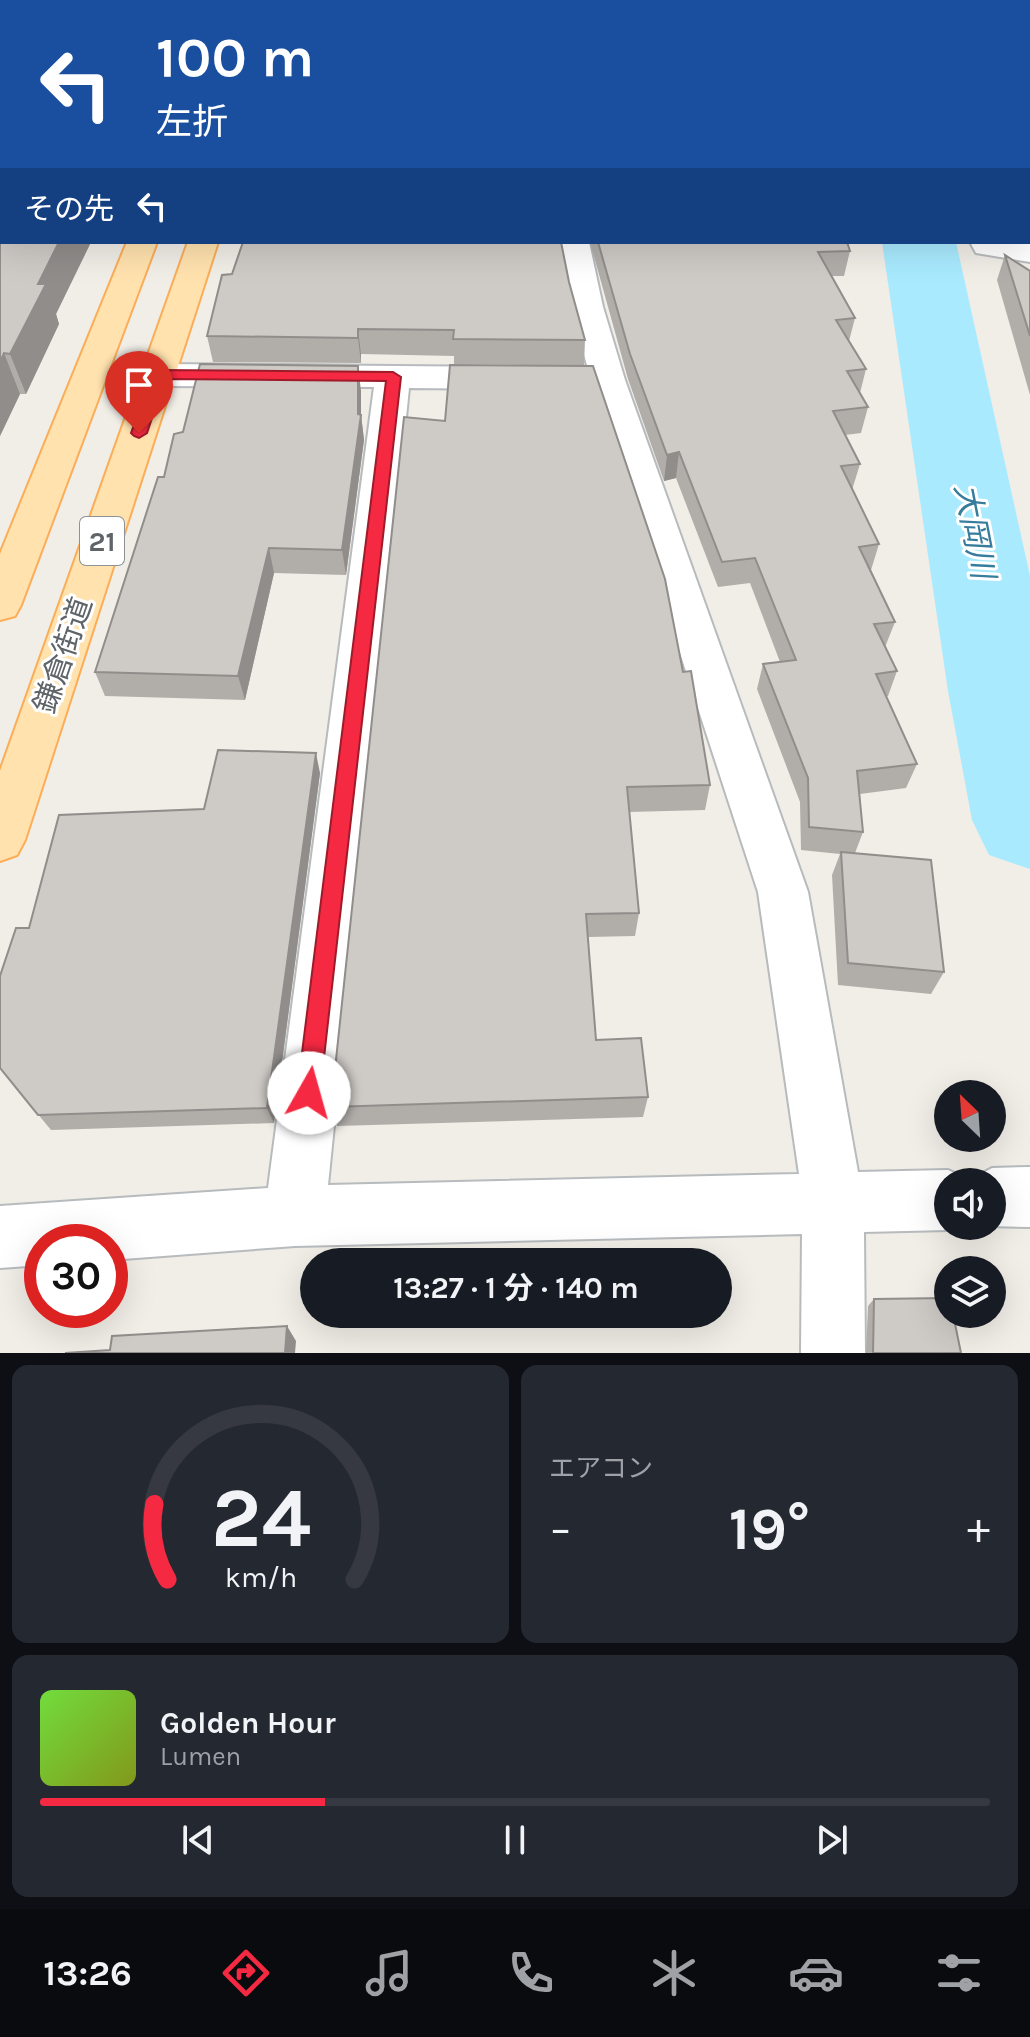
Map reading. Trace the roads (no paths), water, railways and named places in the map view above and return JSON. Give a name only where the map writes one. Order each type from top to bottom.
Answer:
[{"type":"main road","name":"21","points":[[0,605],[141,244]]},
{"type":"main road","name":"鎌倉街道","points":[[0,840],[202,244]]},
{"type":"street","points":[[574,244],[587,307],[577,379],[783,892],[833,1203],[833,1353]]},
{"type":"street","points":[[986,244],[1030,253]]},
{"type":"street","points":[[159,375],[577,379]]},
{"type":"street","points":[[295,1216],[393,377]]},
{"type":"street","points":[[1006,1198],[1030,1197]]},
{"type":"street","points":[[0,1237],[295,1216],[934,1200]]},
{"type":"waterway","name":"大岡川","points":[[919,244],[1002,691],[1030,820]]}]
